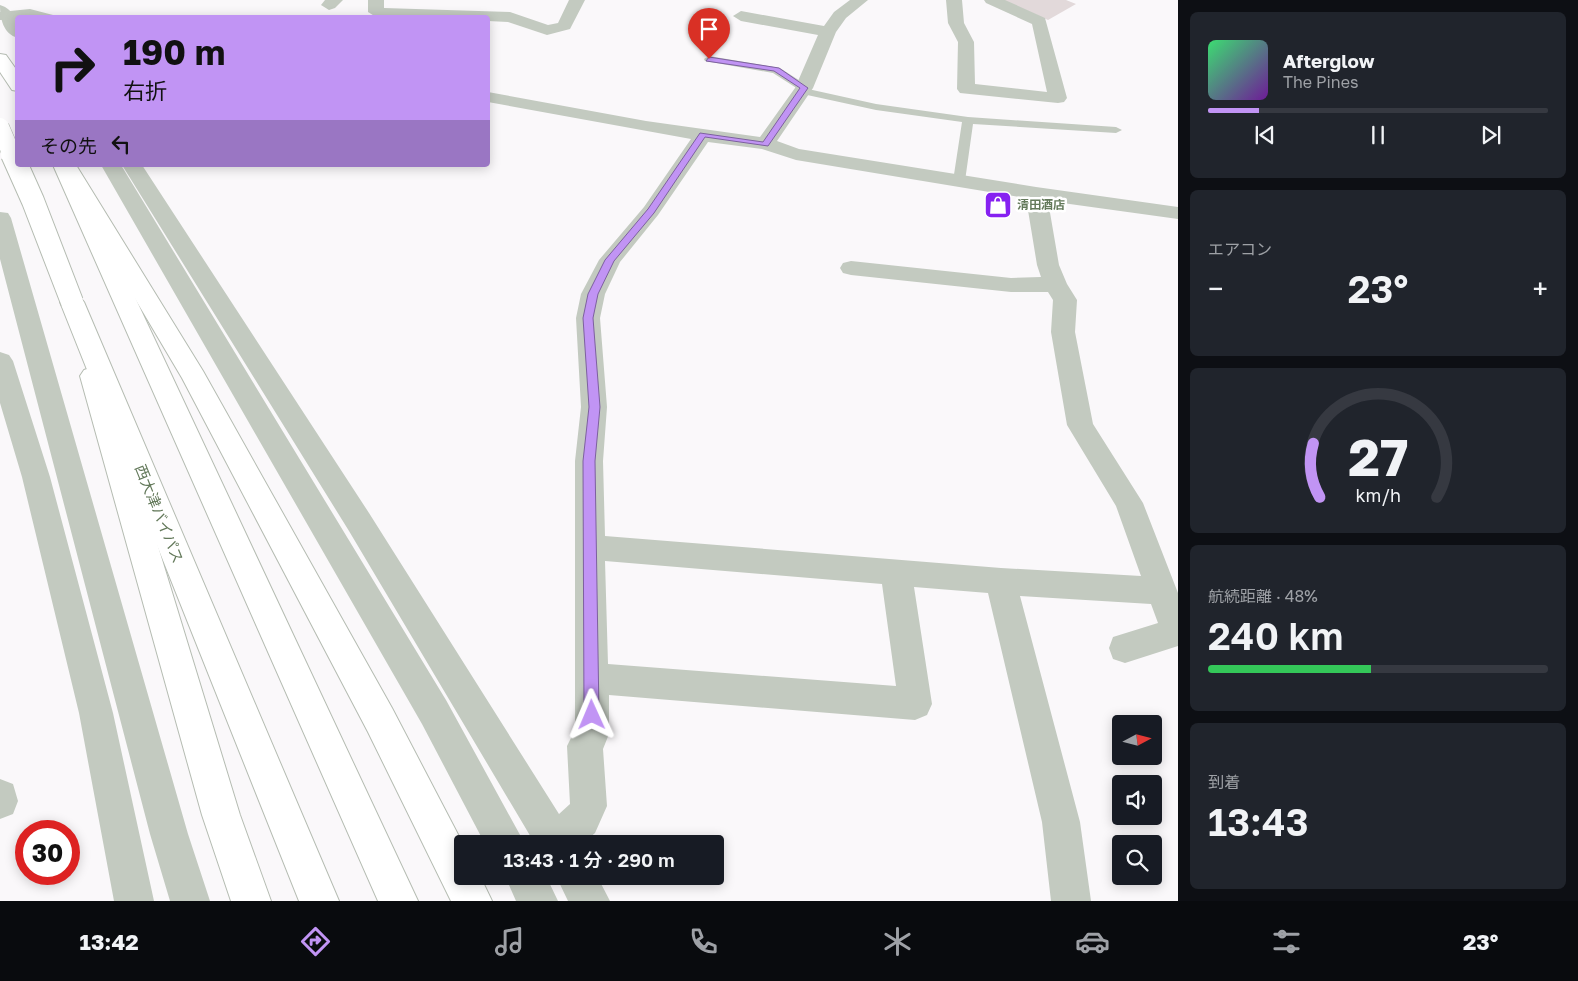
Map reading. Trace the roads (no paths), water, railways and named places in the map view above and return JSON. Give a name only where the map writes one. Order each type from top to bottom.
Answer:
[{"type":"highway","points":[[0,59],[15,82]]},
{"type":"highway","name":"西大津バイパス","points":[[0,126],[15,160]]},
{"type":"highway","name":"西大津バイパス","points":[[18,167],[319,901]]},
{"type":"highway","points":[[66,167],[398,901]]},
{"type":"highway","points":[[66,167],[194,378],[380,720],[472,901]]},
{"type":"highway","points":[[72,302],[219,805],[251,901]]},
{"type":"street","points":[[376,0],[376,12],[382,13],[467,14],[514,11],[547,30],[564,26],[577,0]]},
{"type":"street","points":[[467,14],[479,0]]},
{"type":"street","points":[[765,144],[803,90],[828,32],[840,15],[860,0]]},
{"type":"street","points":[[954,0],[956,23],[966,42],[966,89],[1058,98],[1039,21],[992,0]]},
{"type":"street","points":[[2,13],[34,15]]},
{"type":"street","points":[[2,13],[15,29]]},
{"type":"street","points":[[740,16],[828,32]]},
{"type":"street","points":[[490,97],[646,127],[765,144],[796,154],[1036,193],[1178,213]]},
{"type":"street","points":[[564,835],[582,820],[589,806],[585,746],[592,734],[589,461],[594,407],[588,318],[593,294],[610,260],[651,211],[703,135]]},
{"type":"street","points":[[0,150],[15,146]]},
{"type":"street","points":[[112,167],[429,704],[501,835]]},
{"type":"street","points":[[133,167],[359,522],[551,835]]},
{"type":"street","points":[[1036,193],[1048,265],[1055,284],[1065,300],[1063,332],[1080,425],[1129,503],[1177,632],[1125,648]]},
{"type":"street","points":[[0,218],[169,834],[190,901]]},
{"type":"street","points":[[851,268],[1011,286],[1055,284]]},
{"type":"street","points":[[0,361],[36,477],[96,713],[134,901]]},
{"type":"street","points":[[590,547],[1001,581],[1161,591]]},
{"type":"street","points":[[591,678],[915,704],[896,572]]},
{"type":"street","points":[[1001,581],[1061,822],[1071,901]]},
{"type":"street","points":[[529,885],[538,901]]},
{"type":"street","points":[[580,885],[590,901]]},
{"type":"lane","points":[[709,59],[776,70],[803,90],[876,107],[968,120],[1116,130]]},
{"type":"lane","points":[[959,180],[968,120]]},
{"type":"place","name":"清田酒店","points":[[998,205]]}]
